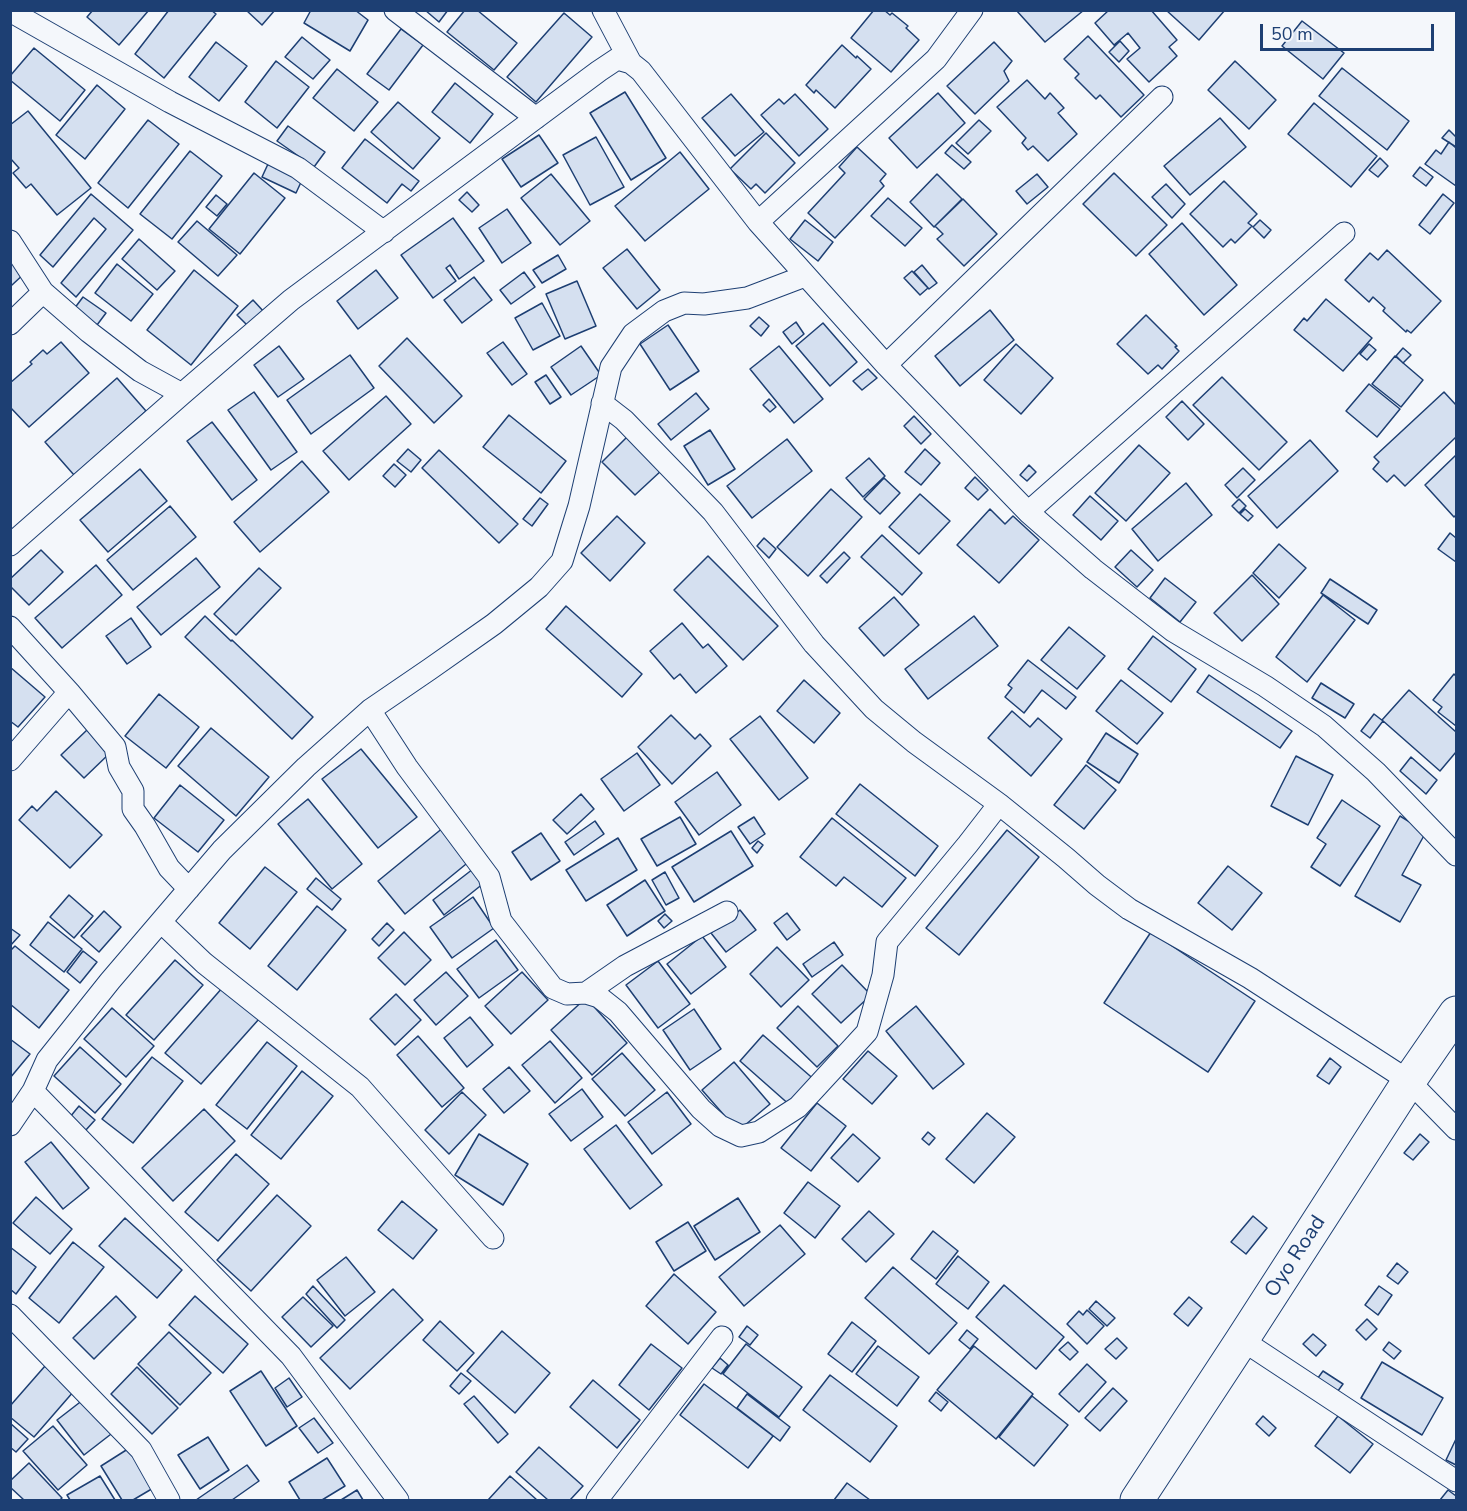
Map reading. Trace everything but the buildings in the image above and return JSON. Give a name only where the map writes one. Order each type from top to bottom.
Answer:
[{"type":"highway","name":"Oyo Road","points":[[1137,1500],[1409,1081],[1456,1013]]},
{"type":"street","points":[[394,10],[536,118]]},
{"type":"street","points":[[603,10],[631,63]]},
{"type":"street","points":[[758,222],[936,59],[972,10]]},
{"type":"street","points":[[12,14],[171,102],[298,168],[384,232]]},
{"type":"street","points":[[10,545],[291,300],[617,59],[631,63],[641,70],[758,222],[805,276],[1028,512],[1093,569],[1173,631],[1265,686],[1324,726],[1376,772],[1456,855]]},
{"type":"street","points":[[886,364],[1162,97]]},
{"type":"street","points":[[1028,512],[1344,232]]},
{"type":"street","points":[[10,241],[43,292],[89,332],[140,370],[182,394]]},
{"type":"street","points":[[10,1125],[33,1090],[46,1060],[222,850],[306,767],[370,710],[494,624],[539,587],[562,561],[579,506],[611,367],[633,334],[664,311],[684,303],[704,304],[747,298],[805,276]]},
{"type":"street","points":[[10,324],[43,292]]},
{"type":"street","points":[[602,403],[624,420],[713,512],[814,644],[874,709],[914,742],[999,804],[1097,885],[1130,909],[1250,978],[1409,1081],[1456,1129]]},
{"type":"street","points":[[10,627],[115,747],[119,767],[133,791],[133,809],[169,868],[189,889]]},
{"type":"street","points":[[10,759],[69,692]]},
{"type":"street","points":[[370,710],[407,767],[489,877],[501,921],[553,988],[567,994],[586,993],[599,997],[618,1012],[701,1109],[720,1126],[741,1136],[759,1132],[798,1107],[867,1032],[883,975],[887,942],[999,804]]},
{"type":"street","points":[[586,993],[625,966],[727,912]]},
{"type":"street","points":[[161,922],[204,963],[360,1088],[493,1238]]},
{"type":"street","points":[[33,1090],[291,1356],[398,1500]]},
{"type":"street","points":[[10,1315],[141,1450],[169,1500]]},
{"type":"street","points":[[597,1500],[722,1337]]},
{"type":"street","points":[[1242,1341],[1456,1481]]}]
